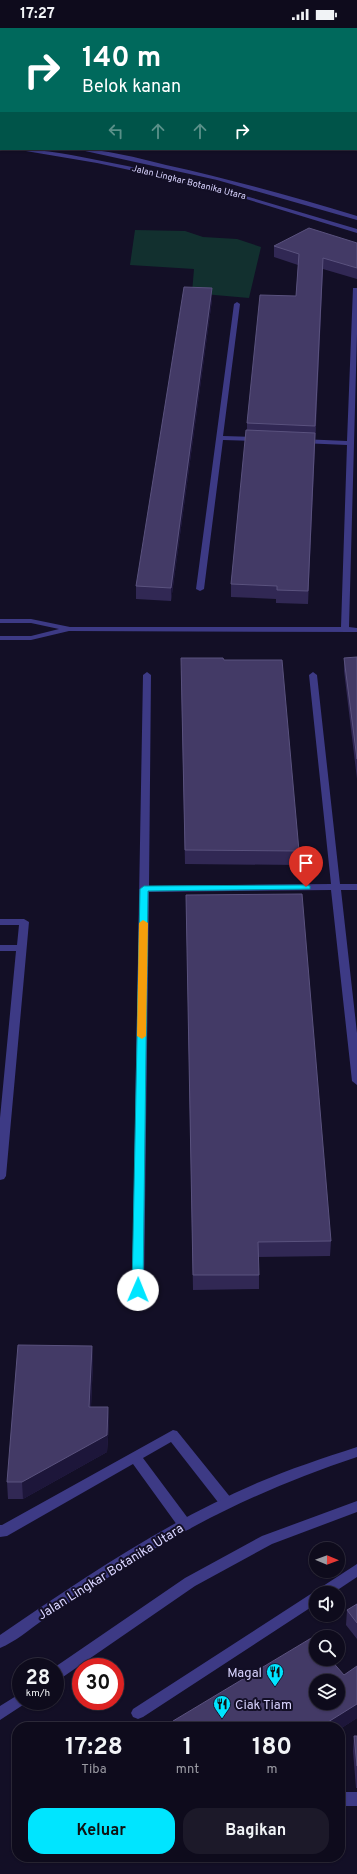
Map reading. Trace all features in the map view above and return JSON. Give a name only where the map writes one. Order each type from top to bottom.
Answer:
[{"type":"street","name":"Jalan Lingkar Botanika Utara","points":[[23,150],[130,168],[180,179],[269,203],[357,231]]},
{"type":"street","name":"Jalan Lingkar Botanika Utara","points":[[85,150],[142,160],[239,183],[357,218]]},
{"type":"street","points":[[345,630],[355,289]]},
{"type":"street","points":[[200,590],[237,304]]},
{"type":"street","points":[[219,438],[266,440]]},
{"type":"street","points":[[296,441],[351,443]]},
{"type":"street","points":[[0,621],[31,621],[70,629],[357,630]]},
{"type":"street","points":[[0,638],[32,638],[70,629]]},
{"type":"street","points":[[138,1290],[147,675]]},
{"type":"street","points":[[313,675],[357,1081]]},
{"type":"street","points":[[144,889],[357,887]]},
{"type":"street","points":[[0,922],[24,922],[0,1176]]},
{"type":"street","points":[[0,948],[22,948]]},
{"type":"street","points":[[0,1530],[2,1532],[173,1435],[226,1502]]},
{"type":"street","name":"Jalan Lingkar Botanika Utara","points":[[0,1642],[139,1550],[226,1502],[285,1476],[357,1452]]},
{"type":"street","points":[[135,1457],[185,1525]]},
{"type":"street","points":[[64,1668],[190,1582],[267,1540],[357,1506]]},
{"type":"street","points":[[333,1586],[357,1570]]},
{"type":"street","points":[[138,1713],[309,1602]]},
{"type":"street","points":[[0,1714],[12,1705]]},
{"type":"street","points":[[345,1799],[357,1799]]},
{"type":"green space","points":[[135,230],[185,231],[203,237],[237,239],[261,247],[249,298],[192,293],[194,269],[130,265]]},
{"type":"building","points":[[309,228],[357,243],[357,268],[323,258],[315,426],[247,423],[260,295],[296,296],[299,254],[274,246]]},
{"type":"building","points":[[184,287],[212,288],[171,588],[136,586]]},
{"type":"building","points":[[246,430],[315,433],[308,591],[277,590],[277,586],[231,584]]},
{"type":"building","points":[[357,657],[357,759],[344,658]]},
{"type":"building","points":[[181,658],[282,660],[299,851],[185,850]]},
{"type":"building","points":[[302,894],[331,1241],[258,1242],[259,1275],[193,1275],[186,895]]},
{"type":"building","points":[[18,1345],[92,1346],[89,1407],[108,1407],[107,1435],[22,1482],[7,1482]]},
{"type":"building","points":[[357,1604],[357,1623],[347,1610]]},
{"type":"building","points":[[309,1639],[309,1666],[336,1666],[343,1674],[309,1674],[309,1710],[345,1710],[345,1674],[357,1666],[357,1704],[328,1722],[173,1721]]},
{"type":"building","points":[[354,1736],[357,1736],[357,1766]]},
{"type":"slow traffic","points":[[142,1036],[143,923]]},
{"type":"place","name":"Magal","points":[[275,1687]]},
{"type":"place","name":"Ciak Tiam","points":[[222,1719]]},
{"type":"route","points":[[138,1290],[144,889],[306,887]]}]
